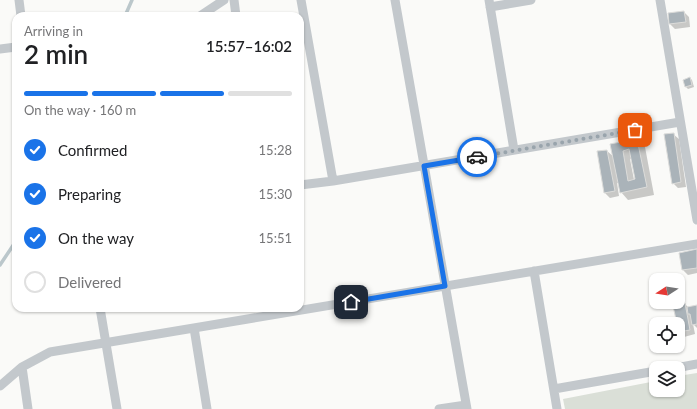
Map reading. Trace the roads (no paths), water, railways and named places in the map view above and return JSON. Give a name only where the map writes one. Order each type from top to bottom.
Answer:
[{"type":"street","points":[[20,0],[22,12]]},
{"type":"street","points":[[206,12],[224,0]]},
{"type":"street","points":[[234,0],[236,12]]},
{"type":"street","points":[[302,0],[333,181]]},
{"type":"street","points":[[395,0],[466,407],[440,409]]},
{"type":"street","points":[[514,150],[489,4],[532,0]]},
{"type":"street","points":[[660,0],[697,220]]},
{"type":"street","points":[[0,49],[12,48]]},
{"type":"street","points":[[304,185],[424,166],[680,122]]},
{"type":"street","points":[[304,310],[697,244]]},
{"type":"street","points":[[534,272],[557,409]]},
{"type":"street","points":[[101,312],[117,409]]},
{"type":"street","points":[[0,386],[22,367],[50,352],[290,312]]},
{"type":"street","points":[[194,328],[207,409]]},
{"type":"street","points":[[685,366],[697,364]]},
{"type":"street","points":[[22,367],[28,409]]},
{"type":"street","points":[[554,389],[649,372]]},
{"type":"waterway","points":[[127,12],[132,0]]},
{"type":"waterway","points":[[0,265],[12,247]]}]
